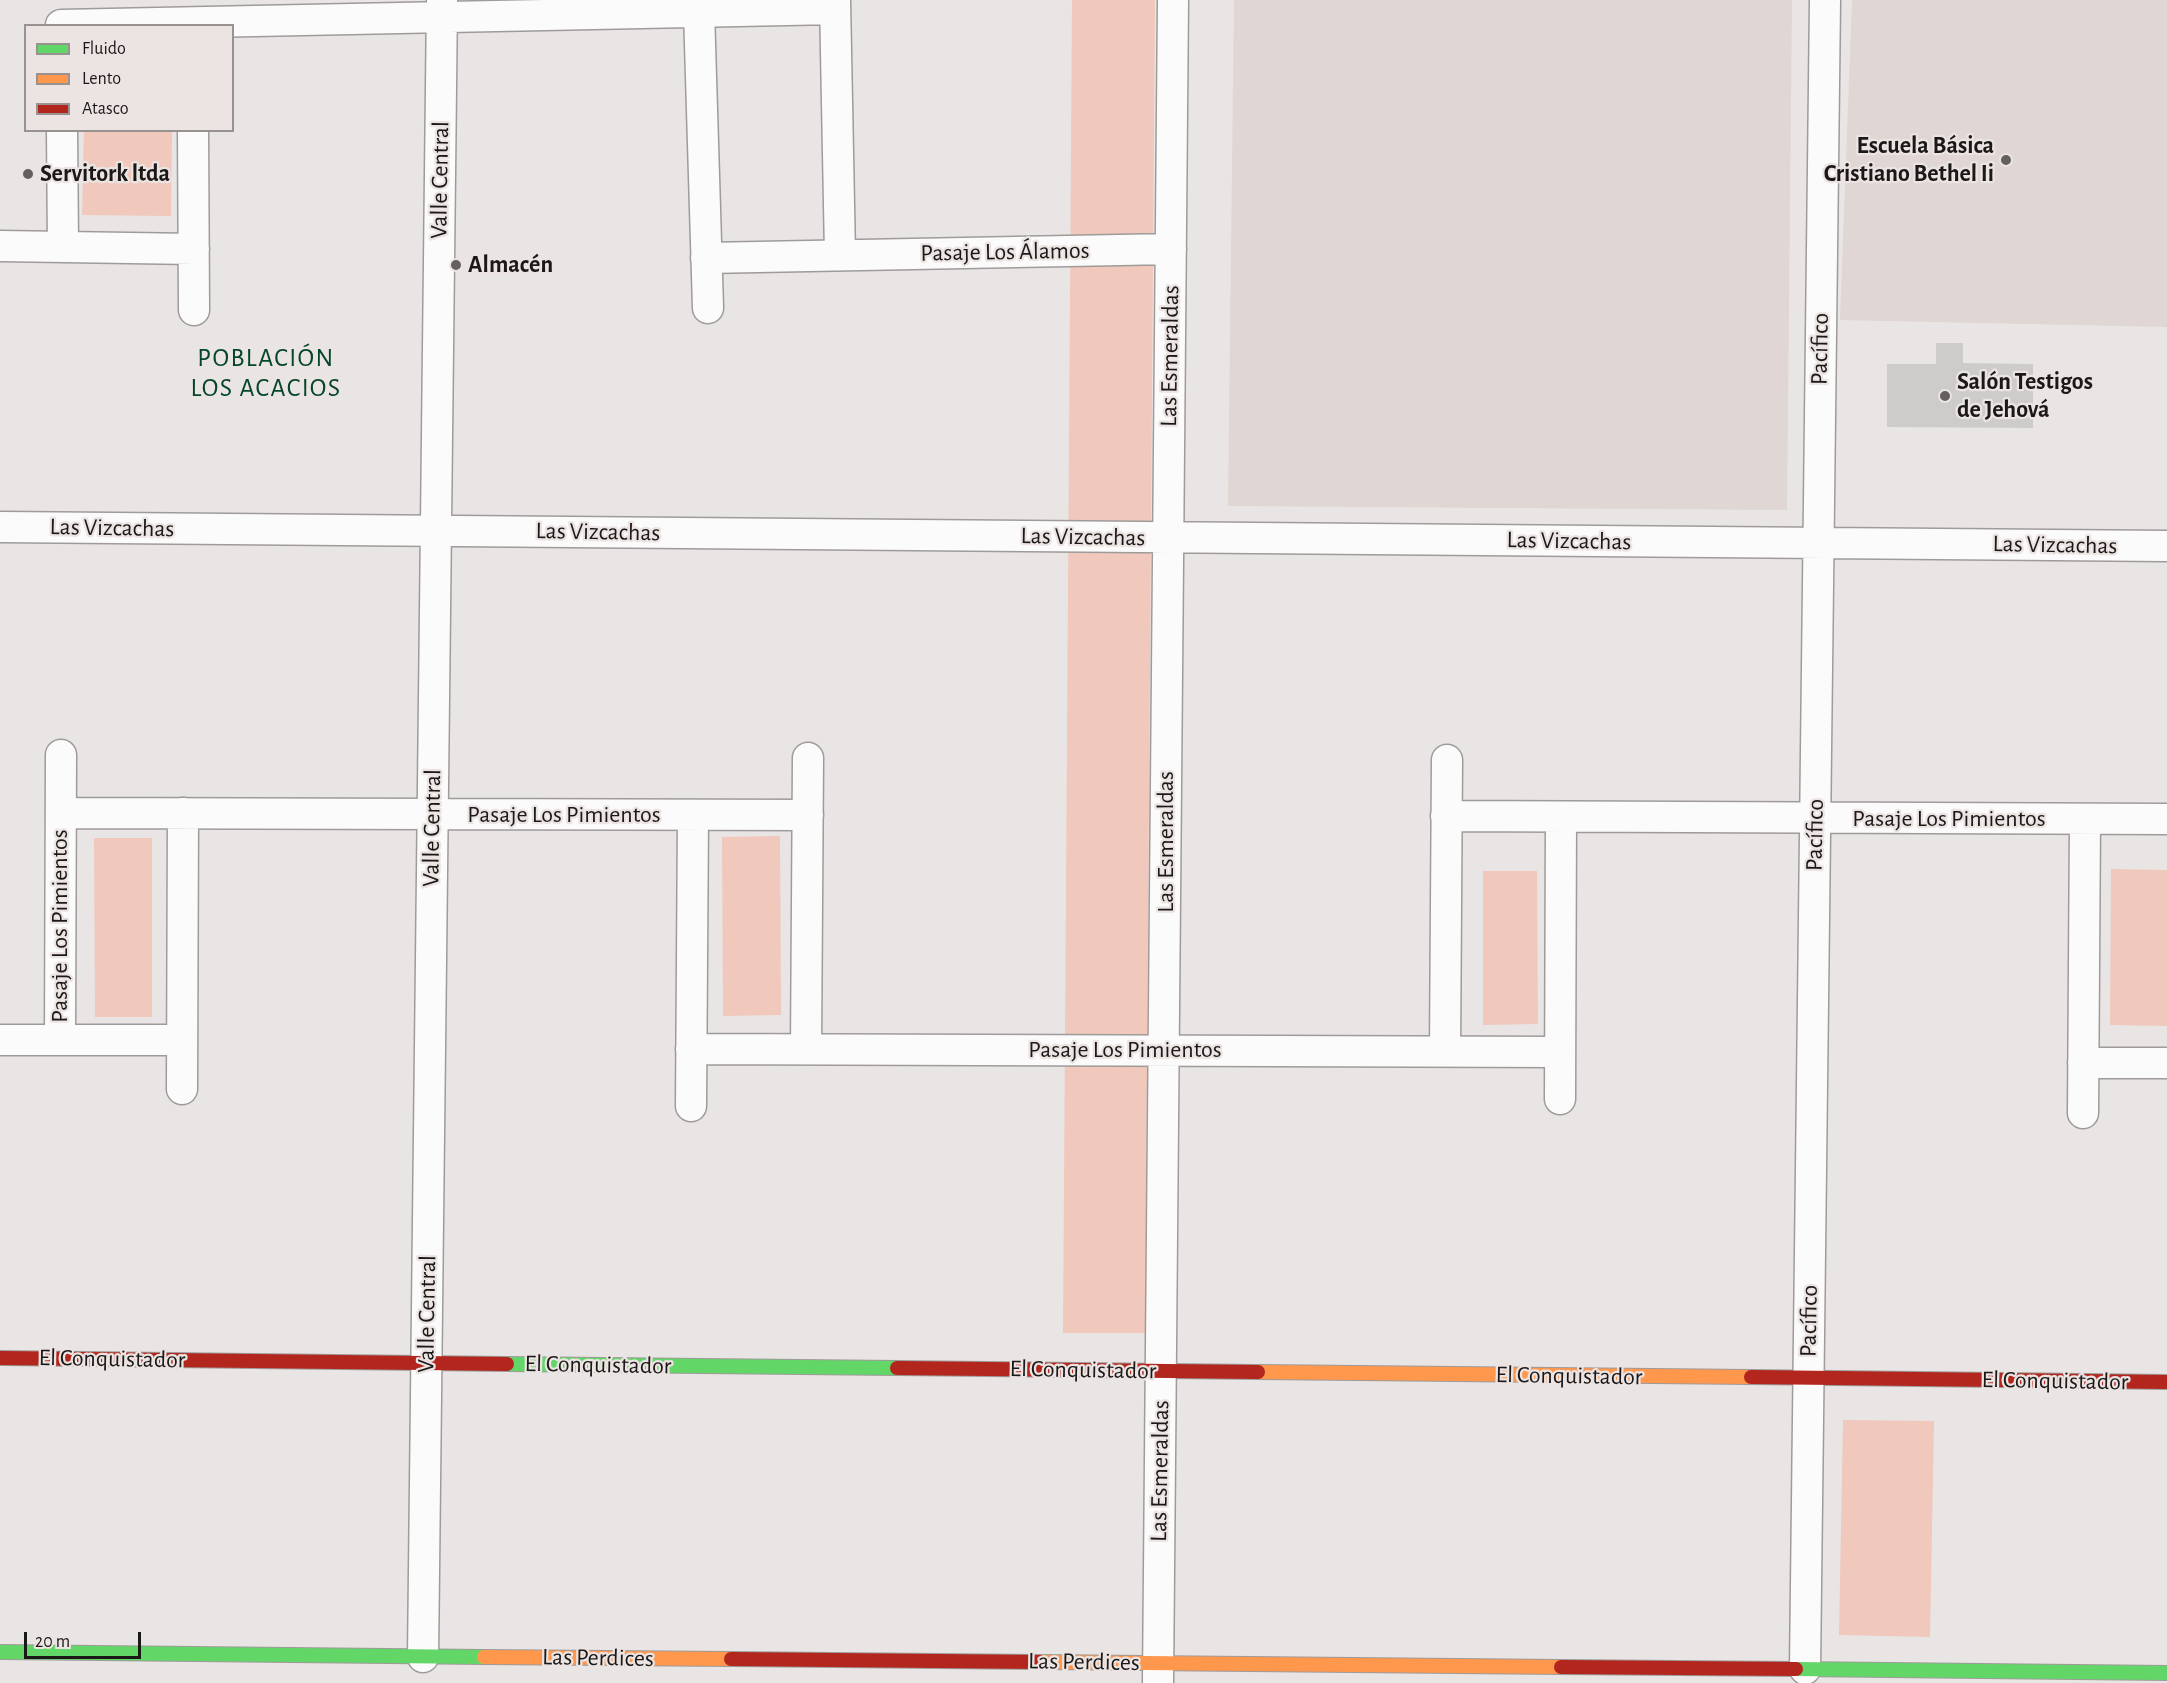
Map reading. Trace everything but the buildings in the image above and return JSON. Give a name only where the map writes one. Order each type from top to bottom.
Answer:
[{"type":"street","points":[[60,0],[61,24]]},
{"type":"street","name":"Las Esmeraldas","points":[[1158,1673],[1173,0]]},
{"type":"street","name":"Pacífico","points":[[1805,1669],[1825,0]]},
{"type":"street","points":[[193,24],[442,8],[699,11],[835,5],[840,255]]},
{"type":"street","name":"Valle Central","points":[[423,1656],[442,8]]},
{"type":"street","points":[[699,11],[708,308]]},
{"type":"street","points":[[62,132],[63,246]]},
{"type":"street","points":[[193,132],[194,310]]},
{"type":"street","points":[[0,246],[194,249]]},
{"type":"street","name":"Pasaje Los Álamos","points":[[706,258],[1171,249]]},
{"type":"street","name":"Las Vizcachas","points":[[0,527],[2167,546]]},
{"type":"street","name":"Pasaje Los Pimientos","points":[[60,1040],[61,755]]},
{"type":"street","points":[[806,1049],[808,758]]},
{"type":"street","points":[[1445,1051],[1447,760]]},
{"type":"street","name":"Pasaje Los Pimientos","points":[[61,813],[808,815]]},
{"type":"street","points":[[182,1089],[183,813]]},
{"type":"street","name":"Pasaje Los Pimientos","points":[[691,1106],[693,815]]},
{"type":"street","name":"Pasaje Los Pimientos","points":[[1446,816],[2167,819]]},
{"type":"street","points":[[1560,1099],[1562,817]]},
{"type":"street","points":[[2083,1113],[2085,819]]},
{"type":"street","name":"Pasaje Los Pimientos","points":[[0,1040],[182,1041]]},
{"type":"street","name":"Pasaje Los Pimientos","points":[[691,1049],[1560,1052]]},
{"type":"street","points":[[2083,1063],[2167,1063]]},
{"type":"street","name":"El Conquistador","points":[[0,1358],[2167,1382]]},
{"type":"street","name":"Las Perdices","points":[[0,1652],[423,1656],[1158,1673],[1805,1669],[2167,1673]]},
{"type":"shaded area","points":[[1072,0],[1155,0],[1145,1333],[1063,1333]]},
{"type":"shaded area","points":[[1234,0],[1792,0],[1787,510],[1228,506]]},
{"type":"shaded area","name":"Escuela Básica Cristiano Bethel Ii","points":[[1852,0],[2167,0],[2167,327],[1840,320]]},
{"type":"shaded area","points":[[84,132],[172,132],[171,216],[82,215]]},
{"type":"shaded area","points":[[780,836],[781,1015],[723,1016],[722,837]]},
{"type":"shaded area","points":[[94,838],[152,838],[152,1017],[95,1017]]},
{"type":"shaded area","points":[[2111,869],[2167,870],[2167,1026],[2110,1025]]},
{"type":"shaded area","points":[[1483,871],[1537,871],[1538,1024],[1483,1025]]},
{"type":"shaded area","points":[[1843,1420],[1934,1421],[1930,1637],[1839,1635]]},
{"type":"traffic: fast","points":[[507,1364],[897,1368]]},
{"type":"traffic: fast","points":[[0,1652],[484,1657]]},
{"type":"traffic: fast","points":[[1796,1669],[2167,1673]]},
{"type":"traffic: slow","points":[[1258,1372],[1751,1377]]},
{"type":"traffic: slow","points":[[484,1657],[731,1659]]},
{"type":"traffic: slow","points":[[1040,1662],[1561,1667]]},
{"type":"traffic: jam","points":[[0,1358],[507,1364]]},
{"type":"traffic: jam","points":[[897,1368],[1258,1372]]},
{"type":"traffic: jam","points":[[1751,1377],[2167,1382]]},
{"type":"traffic: jam","points":[[731,1659],[1040,1662]]},
{"type":"traffic: jam","points":[[1561,1667],[1796,1669]]},
{"type":"place","name":"Escuela Básica Cristiano Bethel Ii","points":[[2006,160]]},
{"type":"place","name":"Servitork ltda","points":[[28,174]]},
{"type":"place","name":"Almacén","points":[[456,265]]},
{"type":"place","name":"Salón Testigos de Jehová","points":[[1945,396]]},
{"type":"district","name":"POBLACIÓN LOS ACACIOS","points":[[266,373]]}]
